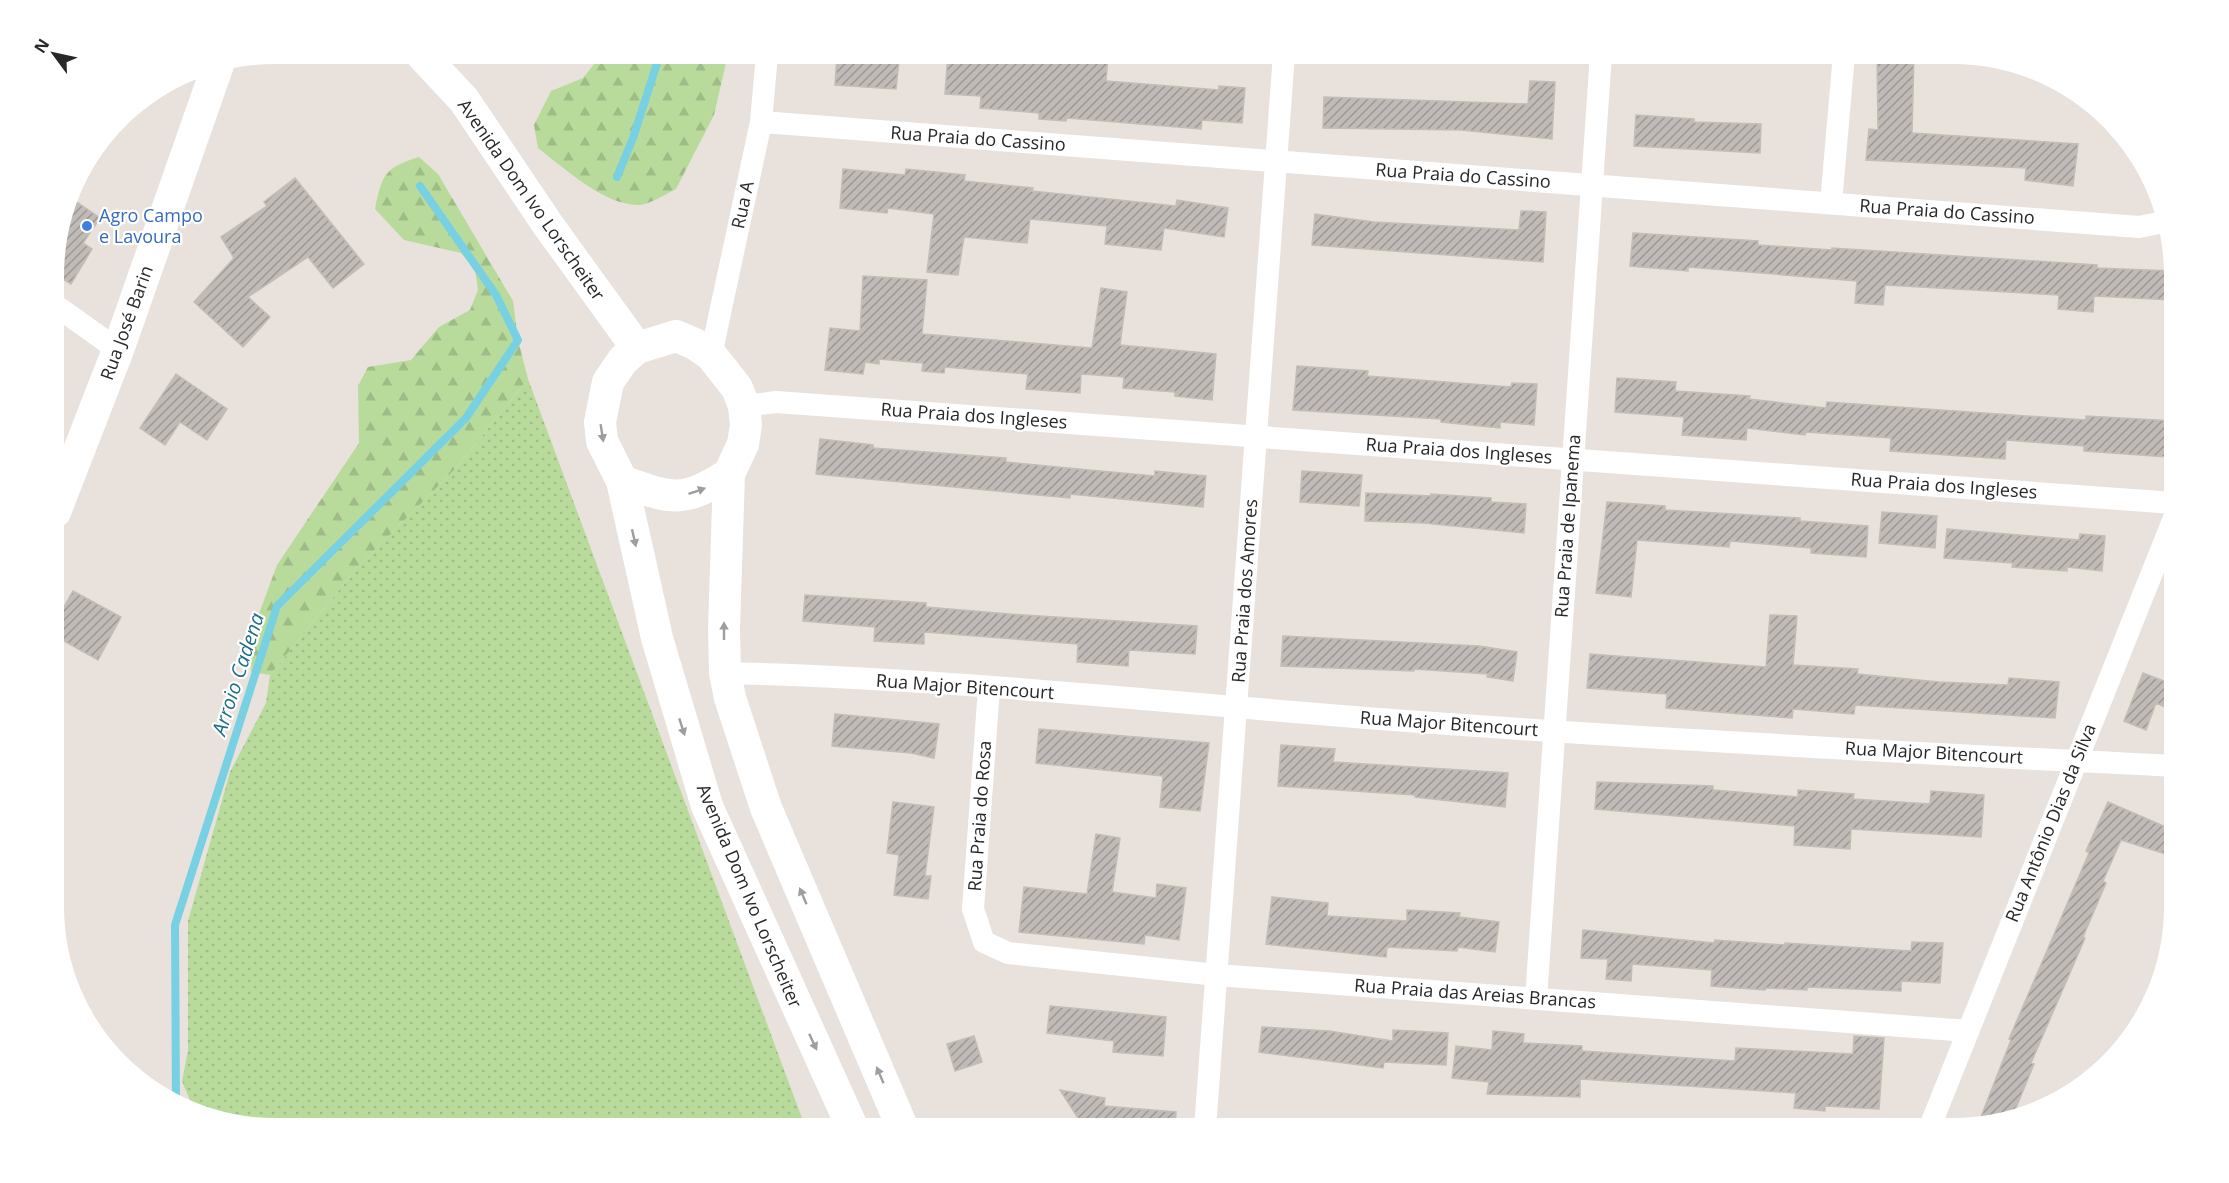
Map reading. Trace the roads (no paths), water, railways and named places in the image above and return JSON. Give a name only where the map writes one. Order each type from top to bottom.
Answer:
[{"type":"main road","name":"Avenida Dom Ivo Lorscheiter","points":[[431,65],[464,100],[548,225],[637,348]]},
{"type":"main road","name":"Rua José Barin","points":[[65,487],[118,350],[215,74]]},
{"type":"main road","name":"Avenida Dom Ivo Lorscheiter","points":[[848,1118],[707,806],[657,638],[622,481],[602,441],[600,422],[608,382],[622,360],[637,348],[676,336],[695,344],[711,355],[737,388],[744,406],[746,425],[743,444],[729,474],[725,673],[730,698],[766,808],[898,1118]]},
{"type":"main road","points":[[622,481],[652,494],[671,496],[690,494],[708,487],[729,474]]},
{"type":"street","name":"Rua Praia dos Amores","points":[[1206,1118],[1283,64]]},
{"type":"street","name":"Rua Praia de Ipanema","points":[[1536,999],[1600,64]]},
{"type":"street","points":[[1831,203],[1843,64]]},
{"type":"street","name":"Rua A","points":[[711,355],[761,122],[766,65]]},
{"type":"street","name":"Rua Praia do Cassino","points":[[761,122],[2139,227],[2158,223]]},
{"type":"street","points":[[65,312],[118,350]]},
{"type":"street","name":"Rua Praia dos Ingleses","points":[[744,406],[777,402],[2164,502]]},
{"type":"street","name":"Rua Antônio Dias da Silva","points":[[1933,1118],[2164,543]]},
{"type":"street","name":"Rua Major Bitencourt","points":[[725,673],[989,688],[1554,732],[2164,765]]},
{"type":"street","name":"Rua Praia do Rosa","points":[[984,942],[973,909],[989,688]]},
{"type":"street","name":"Rua Praia das Areias Brancas","points":[[984,942],[1008,953],[1216,975],[1968,1031]]},
{"type":"waterway","name":"Arroio Cadena","points":[[617,177],[633,138],[657,65]]},
{"type":"waterway","name":"Arroio Cadena","points":[[176,1093],[175,925],[277,606],[466,418],[518,340],[496,295],[420,186]]},
{"type":"place","name":"Agro Campo e Lavoura","points":[[87,226]]}]
